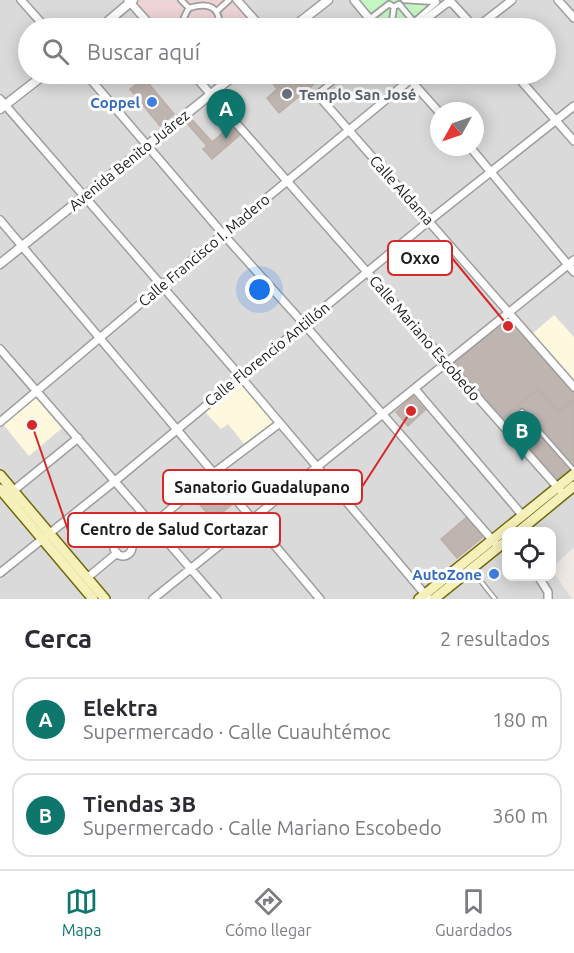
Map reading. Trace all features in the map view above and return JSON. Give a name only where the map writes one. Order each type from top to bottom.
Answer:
[{"type":"main road","points":[[522,527],[561,491],[574,472]]},
{"type":"main road","points":[[0,476],[93,599]]},
{"type":"main road","points":[[434,599],[471,569],[523,516],[561,491],[574,486]]},
{"type":"main road","points":[[1,491],[105,599]]},
{"type":"main road","points":[[424,597],[495,544],[502,542]]},
{"type":"street","points":[[21,0],[37,18]]},
{"type":"street","points":[[182,0],[189,9]]},
{"type":"street","points":[[217,11],[229,0]]},
{"type":"street","points":[[237,0],[253,18]]},
{"type":"street","points":[[305,18],[328,0]]},
{"type":"street","points":[[355,0],[369,18]]},
{"type":"street","points":[[489,18],[512,0]]},
{"type":"street","points":[[558,0],[574,18]]},
{"type":"street","points":[[111,18],[131,1],[145,18]]},
{"type":"street","points":[[381,18],[396,2],[445,1],[465,18]]},
{"type":"street","points":[[423,18],[445,1]]},
{"type":"street","points":[[396,2],[409,18]]},
{"type":"street","points":[[393,18],[396,2]]},
{"type":"street","points":[[184,18],[189,9],[201,4],[217,11],[219,18]]},
{"type":"street","points":[[31,84],[2,104],[240,376],[424,597]]},
{"type":"street","points":[[95,84],[495,544]]},
{"type":"street","name":"Calle Mariano Escobedo","points":[[202,84],[561,491]]},
{"type":"street","name":"Avenida Benito Juárez","points":[[0,264],[224,84]]},
{"type":"street","points":[[317,94],[330,84]]},
{"type":"street","name":"Calle Francisco I. Madero","points":[[0,422],[348,130],[398,84]]},
{"type":"street","points":[[414,84],[430,102]]},
{"type":"street","points":[[524,84],[574,141]]},
{"type":"street","name":"Calle Aldama","points":[[317,94],[430,220],[574,387]]},
{"type":"street","name":"Calle Florencio Antillón","points":[[0,573],[115,481],[430,220],[574,106]]},
{"type":"street","points":[[479,156],[571,262],[574,272]]},
{"type":"street","points":[[0,220],[320,599]]},
{"type":"street","points":[[153,599],[316,467],[383,416],[508,311],[571,262]]},
{"type":"street","points":[[0,349],[217,599]]},
{"type":"street","points":[[415,389],[523,516]]},
{"type":"street","points":[[129,542],[280,423]]},
{"type":"street","points":[[13,491],[78,438]]},
{"type":"street","points":[[123,538],[132,546],[129,554],[124,556],[117,553],[114,546],[118,540],[123,538]]},
{"type":"street","points":[[87,578],[117,553]]},
{"type":"street","points":[[541,581],[548,592],[548,599]]},
{"type":"lane","points":[[522,411],[574,472]]},
{"type":"lane","points":[[471,569],[495,599]]},
{"type":"shaded area","points":[[0,0],[574,0],[574,547],[556,564],[556,527],[502,527],[502,581],[556,581],[556,576],[572,599],[0,599]]},
{"type":"shaded area","points":[[232,0],[247,18],[150,18],[135,1]]},
{"type":"shaded area","points":[[554,315],[574,337],[574,382],[532,334]]},
{"type":"shaded area","points":[[239,382],[274,422],[245,445],[228,424],[221,429],[205,412]]},
{"type":"shaded area","points":[[34,395],[62,428],[29,456],[2,423]]},
{"type":"green space","points":[[356,0],[435,0],[437,2],[417,18],[371,18]]},
{"type":"building","name":"Coppel","points":[[136,84],[149,84],[174,114],[160,126],[130,89]]},
{"type":"building","points":[[273,84],[314,84],[279,113],[267,98],[277,89]]},
{"type":"building","points":[[188,115],[212,142],[232,125],[240,135],[212,159],[203,149],[207,146],[184,120]]},
{"type":"building","points":[[507,318],[574,393],[574,399],[559,412],[538,389],[501,420],[453,364]]},
{"type":"building","points":[[538,389],[559,412],[574,399],[574,468],[557,483],[501,420]]},
{"type":"building","points":[[413,396],[425,410],[408,426],[396,412]]},
{"type":"building","points":[[215,479],[235,502],[213,520],[194,498]]},
{"type":"building","points":[[468,516],[484,536],[457,558],[441,539]]},
{"type":"place","name":"Templo San José","points":[[287,94]]},
{"type":"place","name":"Coppel","points":[[152,102]]},
{"type":"place","name":"Elektra","points":[[226,139]]},
{"type":"place","name":"Oxxo","points":[[508,326]]},
{"type":"place","name":"Sanatorio Guadalupano","points":[[411,411]]},
{"type":"place","name":"Centro de Salud Cortazar","points":[[32,425]]},
{"type":"place","name":"Tiendas 3B","points":[[522,461]]},
{"type":"place","name":"AutoZone","points":[[494,574]]}]
